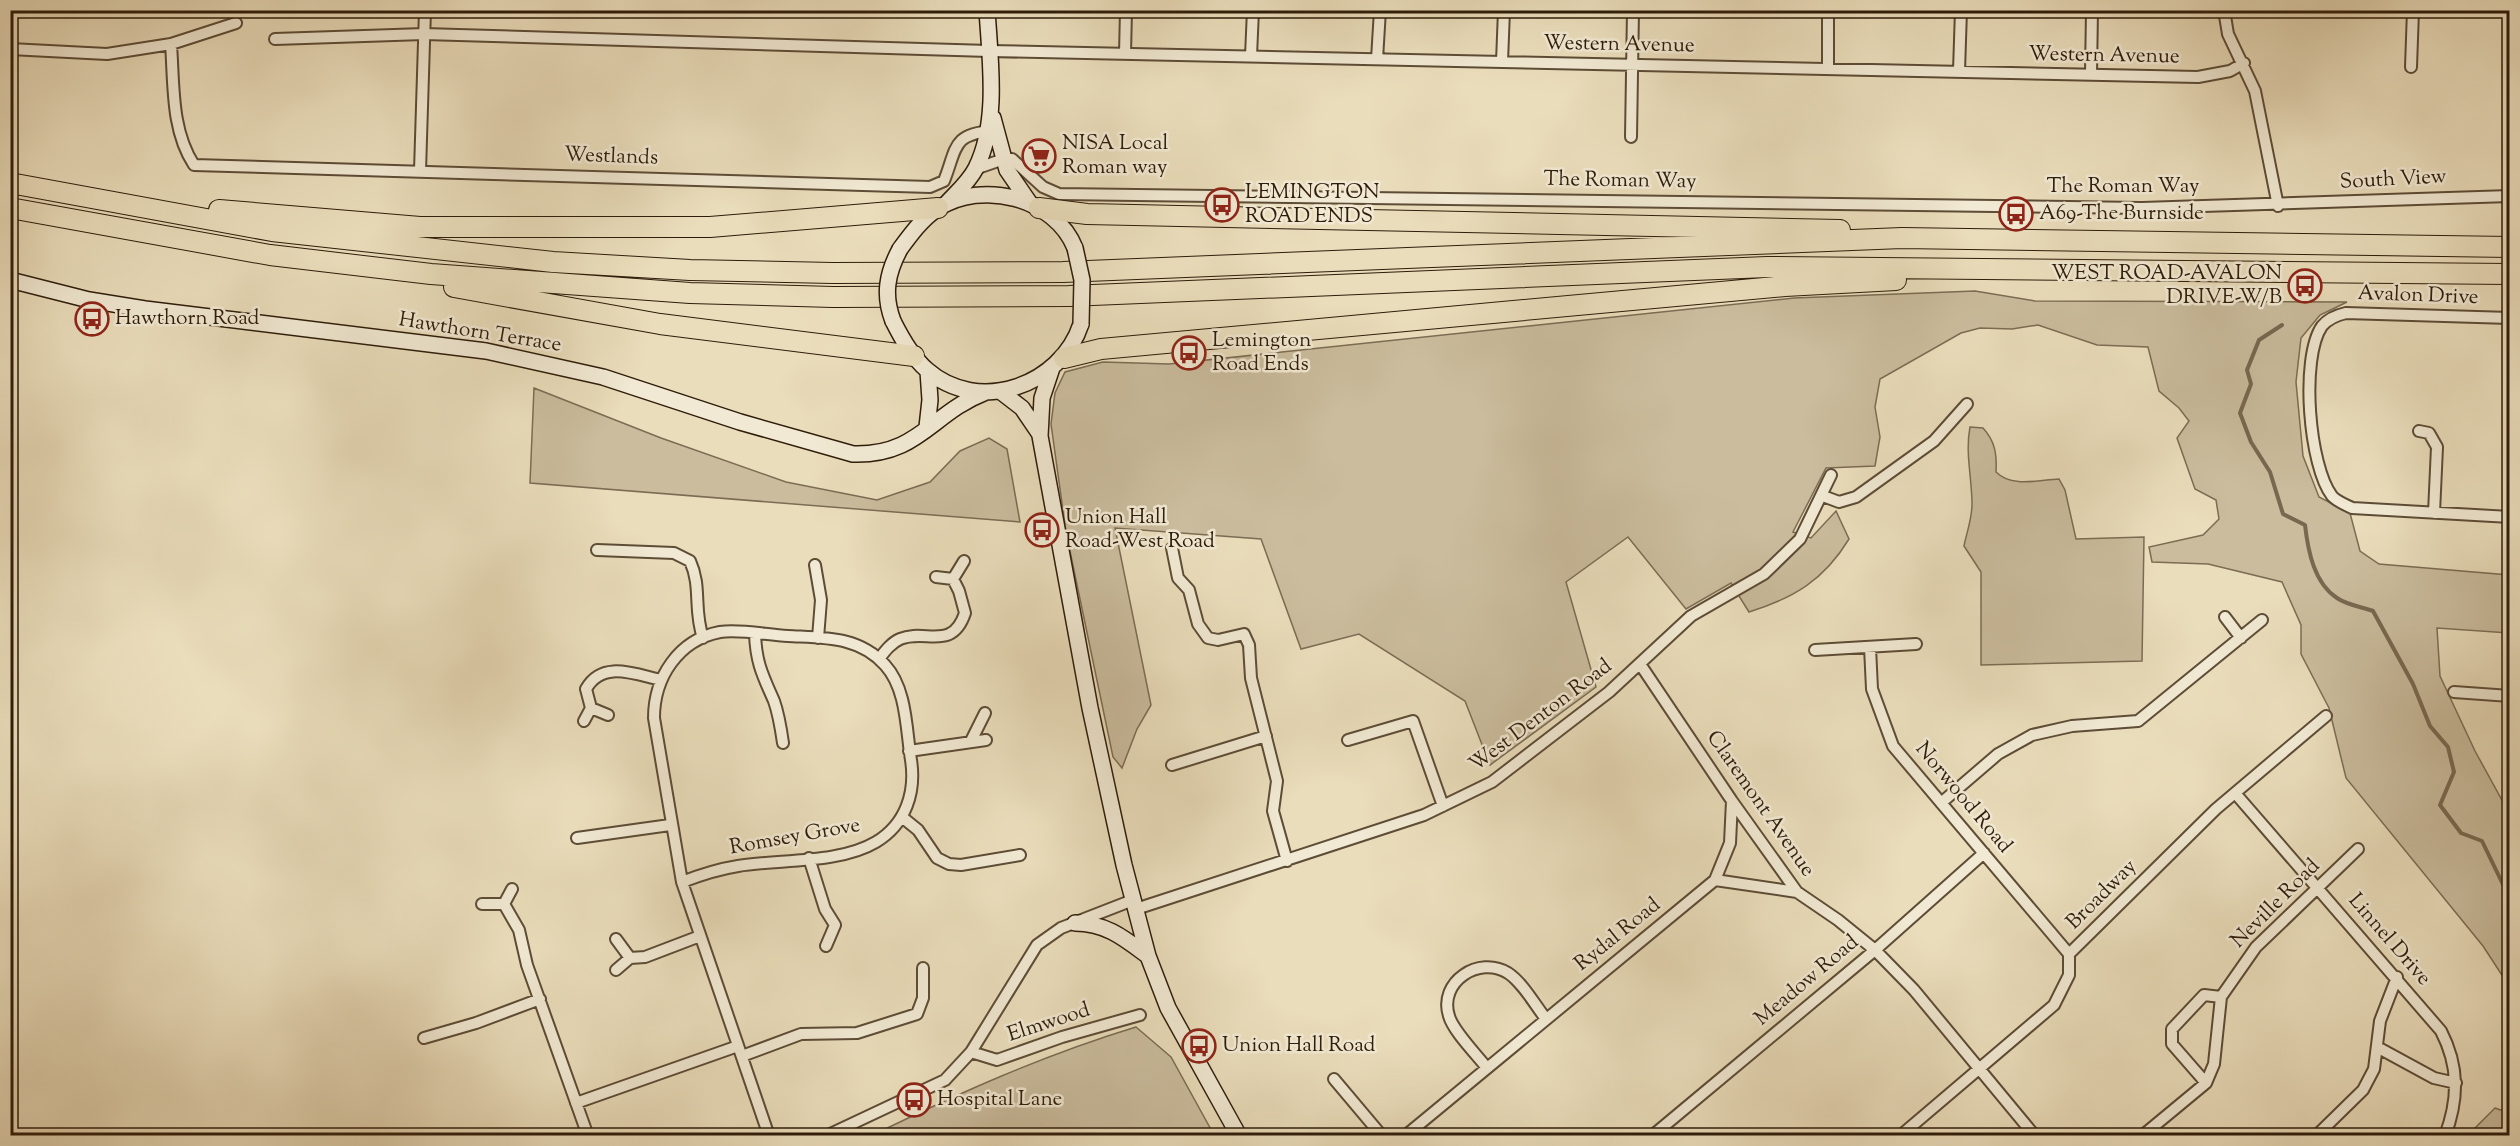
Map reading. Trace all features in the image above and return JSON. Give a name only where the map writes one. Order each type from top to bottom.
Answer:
[{"type":"highway","points":[[10,183],[272,231],[432,250],[576,264],[821,273],[1063,272],[1902,238],[2510,247]]},
{"type":"highway","points":[[97,200],[420,227],[710,227],[942,206]]},
{"type":"highway","points":[[1035,206],[1087,214],[1820,228],[1902,238]]},
{"type":"highway","points":[[10,208],[660,324],[914,356]]},
{"type":"highway","points":[[270,255],[551,285],[690,293],[833,297],[1069,296],[1767,267],[2510,274]]},
{"type":"highway","points":[[1058,363],[1113,348],[1785,286],[2156,269]]},
{"type":"main road","points":[[987,10],[991,131],[1011,179],[1035,206],[1067,232],[1075,248],[1082,289],[1081,324],[1072,346],[1058,363],[1042,398],[1040,436],[1089,708],[1124,865],[1148,956],[1168,1008],[1239,1136]]},
{"type":"main road","points":[[991,131],[975,169],[942,206],[924,219],[900,249],[887,281],[887,302],[893,321],[914,356],[928,371],[956,386],[993,391],[1028,384],[1058,363]]},
{"type":"main road","points":[[942,206],[983,195],[997,195],[1035,206]]},
{"type":"main road","name":"Hawthorn Terrace","points":[[10,280],[89,300],[153,310],[486,351],[603,377],[740,422],[853,454],[872,455],[902,447],[962,402],[993,391]]},
{"type":"main road","points":[[927,427],[930,400],[928,371]]},
{"type":"main road","points":[[993,391],[1023,408],[1040,436]]},
{"type":"main road","points":[[1075,923],[1093,923],[1112,930],[1148,956]]},
{"type":"street","points":[[420,171],[425,10]]},
{"type":"street","points":[[1125,54],[1126,10]]},
{"type":"street","points":[[1251,56],[1253,10]]},
{"type":"street","points":[[1377,59],[1380,10]]},
{"type":"street","points":[[1502,62],[1504,10]]},
{"type":"street","points":[[1631,137],[1633,10]]},
{"type":"street","points":[[1828,10],[1828,69]]},
{"type":"street","points":[[1959,71],[1961,10]]},
{"type":"street","points":[[2091,75],[2092,10]]},
{"type":"street","points":[[2224,10],[2228,34],[2244,63],[2255,91],[2278,206]]},
{"type":"street","points":[[2411,67],[2413,10]]},
{"type":"street","points":[[10,49],[107,54],[171,44],[236,23]]},
{"type":"street","name":"Western Avenue","points":[[275,39],[424,34],[989,51],[2091,75],[2215,76],[2244,63]]},
{"type":"street","name":"Westlands","points":[[171,44],[178,129],[183,149],[194,165],[930,187],[944,181],[962,138],[974,131],[991,131]]},
{"type":"street","points":[[975,169],[1004,159]]},
{"type":"street","name":"The Roman Way","points":[[1004,159],[1016,160],[1043,187],[1059,194],[2142,208],[2278,206]]},
{"type":"street","name":"South View","points":[[2278,206],[2510,196]]},
{"type":"street","name":"Avalon Drive","points":[[2510,318],[2346,313],[2328,320],[2315,340],[2311,373],[2312,434],[2319,467],[2333,497],[2352,508],[2510,517]]},
{"type":"street","points":[[1823,496],[1839,502],[1856,497],[1934,441],[1967,404]]},
{"type":"street","points":[[2419,430],[2429,434],[2437,447],[2434,513]]},
{"type":"street","name":"West Denton Road","points":[[1134,905],[1287,861],[1443,806],[1492,782],[1609,692],[1691,616],[1764,574],[1800,539],[1823,496],[1831,475]]},
{"type":"street","points":[[1172,548],[1179,578],[1188,590],[1198,624],[1208,638],[1218,640],[1244,634],[1249,645],[1251,678],[1277,781],[1273,811],[1287,861]]},
{"type":"street","points":[[597,550],[674,553],[690,561],[697,582],[696,618],[703,638]]},
{"type":"street","points":[[953,579],[964,561]]},
{"type":"street","points":[[815,565],[821,600],[818,638]]},
{"type":"street","points":[[936,577],[953,579]]},
{"type":"street","points":[[879,659],[898,639],[918,636],[940,637],[956,630],[965,613],[960,591],[953,579]]},
{"type":"street","points":[[2224,617],[2241,638]]},
{"type":"street","points":[[1941,803],[1998,754],[2032,735],[2072,726],[2138,721],[2262,620]]},
{"type":"street","name":"Romsey Grove","points":[[682,882],[739,866],[857,850],[889,834],[902,817],[910,801],[913,783],[901,693],[896,680],[879,659],[858,644],[842,639],[722,632],[690,644],[674,658],[661,680],[654,701],[654,718],[670,825],[682,882],[769,1136]]},
{"type":"street","points":[[755,634],[756,656],[765,685],[774,701],[783,743]]},
{"type":"street","points":[[1815,650],[1916,644]]},
{"type":"street","name":"Norwood Road","points":[[1870,647],[1872,689],[1893,746],[2069,954]]},
{"type":"street","name":"Claremont Avenue","points":[[1640,664],[1732,801],[1797,892],[1838,920],[1875,950],[1914,990],[2035,1136]]},
{"type":"street","points":[[584,721],[591,708],[586,689],[597,675],[606,670],[661,680]]},
{"type":"street","points":[[2454,692],[2510,696]]},
{"type":"street","points":[[591,708],[608,715]]},
{"type":"street","points":[[971,741],[985,713]]},
{"type":"street","name":"Broadway","points":[[1900,1136],[2054,1005],[2069,975],[2069,954],[2235,793],[2326,716]]},
{"type":"street","points":[[1348,740],[1413,721],[1443,806]]},
{"type":"street","points":[[1172,765],[1266,736]]},
{"type":"street","points":[[909,751],[986,740]]},
{"type":"street","name":"Linnel Drive","points":[[2235,793],[2441,1030],[2452,1052],[2456,1083],[2452,1119],[2445,1136]]},
{"type":"street","points":[[1732,801],[1730,843],[1715,880],[1797,892]]},
{"type":"street","points":[[902,817],[918,830],[937,858],[949,864],[961,865],[1020,855]]},
{"type":"street","points":[[577,838],[670,825]]},
{"type":"street","name":"Neville Road","points":[[2206,1083],[2214,1064],[2221,997],[2256,947],[2358,849]]},
{"type":"street","name":"Meadow Road","points":[[1652,1136],[1875,950],[1984,853]]},
{"type":"street","points":[[809,858],[825,909],[835,925],[826,946]]},
{"type":"street","name":"Rydal Road","points":[[1405,1136],[1715,880]]},
{"type":"street","points":[[504,904],[512,890]]},
{"type":"street","points":[[482,904],[504,904]]},
{"type":"street","points":[[504,904],[519,930],[527,965],[588,1136]]},
{"type":"street","points":[[826,1136],[945,1080],[971,1052],[1037,945],[1061,928],[1134,905]]},
{"type":"street","points":[[616,970],[630,958],[645,957],[700,936]]},
{"type":"street","points":[[616,939],[630,958]]},
{"type":"street","points":[[1487,1068],[1449,1018],[1446,1000],[1452,984],[1475,967],[1493,966],[1510,974],[1546,1019]]},
{"type":"street","points":[[576,1103],[801,1034],[856,1033],[917,1014],[923,998],[923,968]]},
{"type":"street","points":[[2316,1136],[2363,1090],[2374,1069],[2380,1021],[2397,977]]},
{"type":"street","points":[[2142,1136],[2206,1083],[2172,1044],[2172,1029],[2204,994],[2221,997]]},
{"type":"street","points":[[424,1038],[476,1023],[540,999]]},
{"type":"street","name":"Elmwood","points":[[971,1052],[997,1060],[1062,1037],[1140,1015]]},
{"type":"street","points":[[2377,1047],[2434,1078],[2456,1083]]},
{"type":"street","points":[[1334,1079],[1382,1136]]},
{"type":"shaded area","points":[[1975,291],[2035,301],[2347,302],[2320,315],[2301,338],[2296,382],[2303,456],[2319,497],[2350,513],[2360,551],[2379,564],[2509,575],[2509,633],[2437,628],[2440,676],[2475,751],[2509,813],[2509,986],[2483,946],[2346,778],[2329,708],[2301,654],[2301,625],[2282,582],[2208,564],[2152,562],[2149,547],[2203,535],[2219,519],[2216,500],[2195,489],[2177,438],[2189,421],[2179,408],[2159,391],[2148,347],[2097,345],[2038,325],[2012,329],[1980,328],[1961,333],[1880,379],[1875,407],[1880,437],[1875,466],[1826,468],[1793,532],[1811,538],[1836,511],[1849,539],[1829,566],[1807,586],[1794,594],[1749,612],[1731,583],[1686,609],[1628,537],[1566,582],[1596,687],[1490,765],[1465,701],[1359,634],[1301,649],[1261,539],[1115,528],[1151,705],[1137,729],[1122,768],[1113,757],[1066,532],[1051,424],[1055,393],[1065,372],[1103,362],[1169,364],[1794,298]]},
{"type":"shaded area","points":[[534,388],[661,438],[786,482],[877,500],[930,482],[960,451],[989,438],[1007,449],[1020,522],[530,483]]},
{"type":"shaded area","points":[[1970,427],[1983,428],[1987,433],[1994,448],[1996,472],[2002,477],[2017,482],[2059,479],[2065,490],[2076,539],[2144,537],[2142,661],[1981,665],[1981,572],[1964,546],[1972,509],[1968,446]]},
{"type":"shaded area","points":[[1136,1027],[1171,1057],[1214,1135],[873,1135],[1002,1076]]},
{"type":"shaded area","points":[[2495,1108],[2509,1113],[2509,1135],[2468,1135]]},
{"type":"waterway","points":[[2282,325],[2259,340],[2247,370],[2251,384],[2240,413],[2251,442],[2270,472],[2283,514],[2305,525],[2310,556],[2323,584],[2329,592],[2341,600],[2373,611],[2413,684],[2430,726],[2448,747],[2454,772],[2440,805],[2461,833],[2482,841],[2510,899]]},
{"type":"place","name":"NISA Local Roman way","points":[[1039,156]]},
{"type":"place","name":"LEMINGTON ROAD ENDS","points":[[1222,205]]},
{"type":"place","name":"A69-The Burnside","points":[[2016,214]]},
{"type":"place","name":"WEST ROAD-AVALON DRIVE-W/B","points":[[2305,286]]},
{"type":"place","name":"Hawthorn Road","points":[[92,319]]},
{"type":"place","name":"Lemington Road Ends","points":[[1189,353]]},
{"type":"place","name":"Union Hall Road-West Road","points":[[1042,530]]},
{"type":"place","name":"Union Hall Road","points":[[1199,1046]]},
{"type":"place","name":"Hospital Lane","points":[[914,1100]]}]
